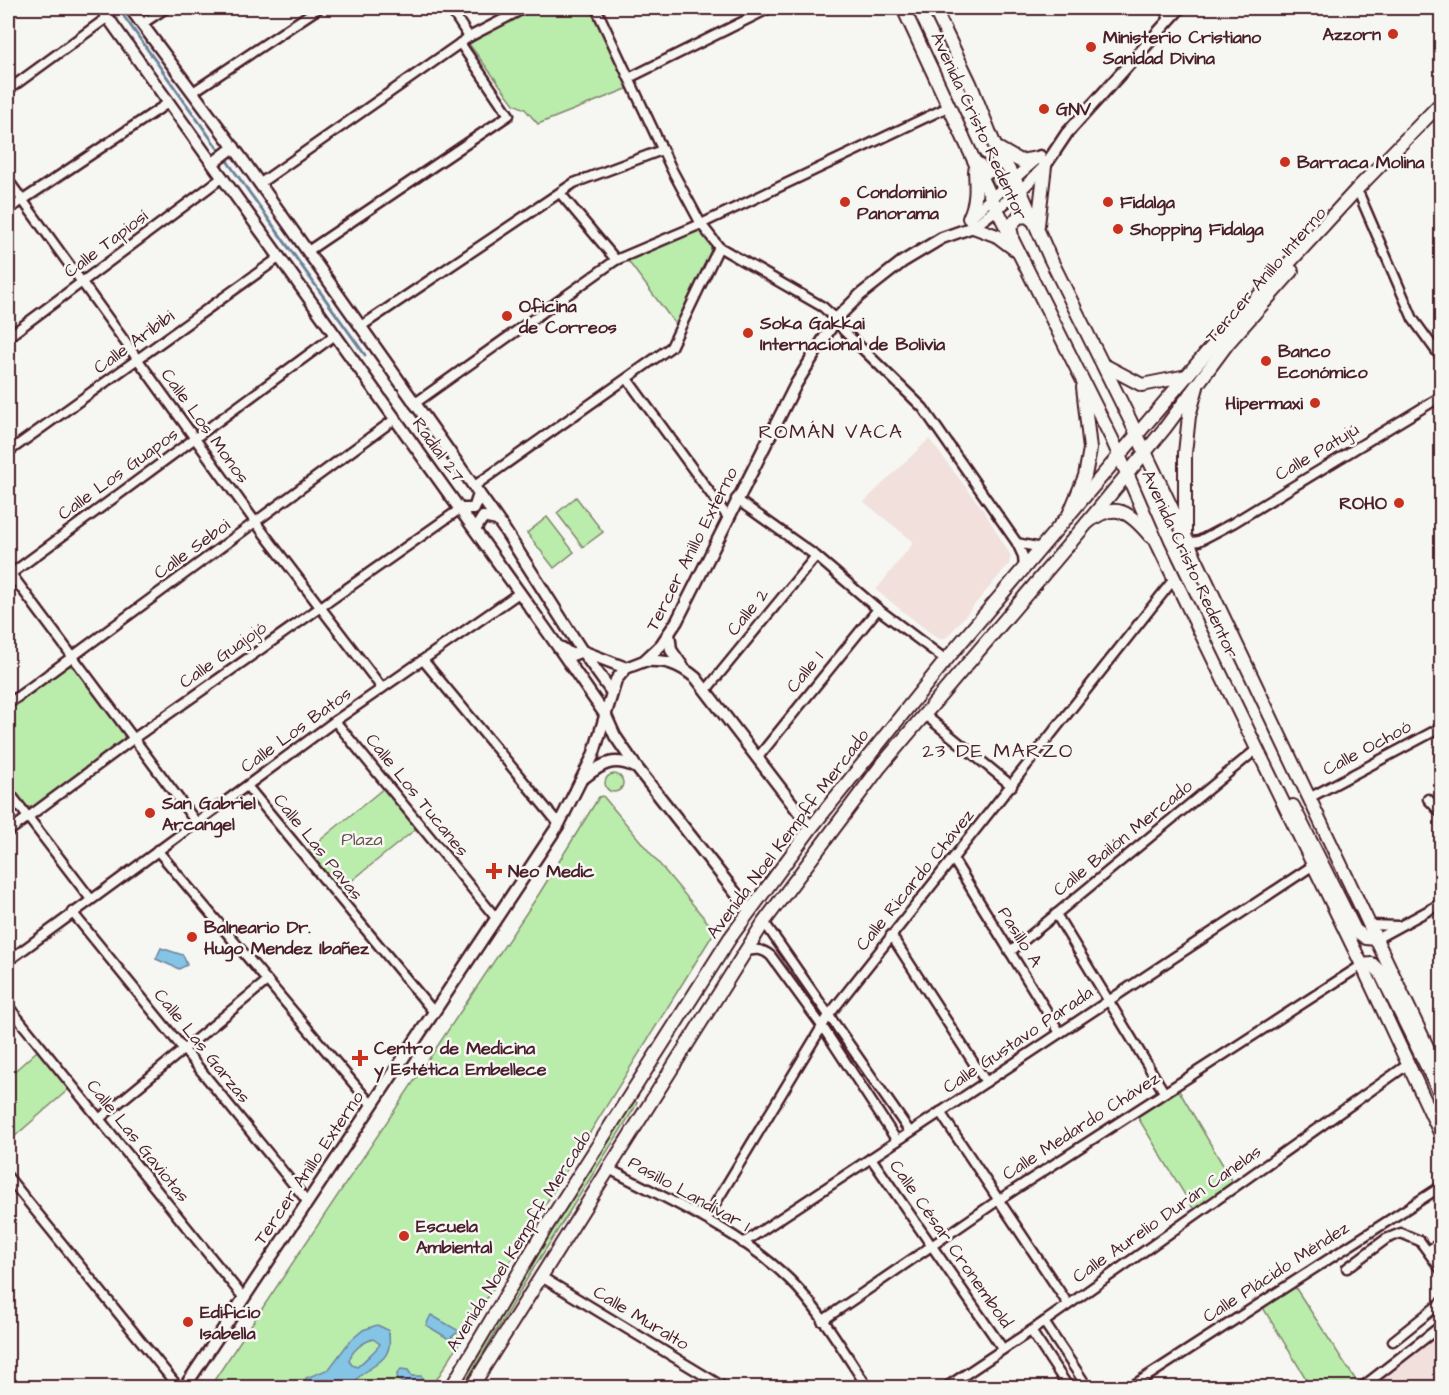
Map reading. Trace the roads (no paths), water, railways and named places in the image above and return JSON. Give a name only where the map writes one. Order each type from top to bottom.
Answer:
[{"type":"main road","name":"Avenida Cristo Redentor","points":[[903,8],[997,210],[1082,377],[1174,579],[1362,965],[1442,1137]]},
{"type":"main road","name":"Avenida Cristo Redentor","points":[[938,10],[995,146],[1021,190],[1050,258],[1104,365],[1376,939],[1437,1056],[1442,1078]]},
{"type":"main road","name":"Tercer Anillo Interno","points":[[1127,473],[1197,387],[1228,343],[1441,109]]},
{"type":"main road","name":"Tercer Anillo Interno","points":[[1119,455],[1293,257],[1441,109]]},
{"type":"main road","points":[[974,160],[986,172],[992,171],[999,161],[995,146]]},
{"type":"main road","points":[[995,146],[1020,161],[1041,162],[1037,225]]},
{"type":"main road","points":[[974,160],[976,193],[971,222],[998,236],[1019,253]]},
{"type":"main road","points":[[1013,239],[1010,226],[1017,217],[1027,216],[1037,225]]},
{"type":"main road","points":[[1104,365],[1142,385],[1187,376]]},
{"type":"main road","points":[[1068,517],[1084,476],[1090,449],[1082,377]]},
{"type":"main road","points":[[1186,541],[1185,453],[1197,387]]},
{"type":"main road","name":"Avenida Noel Kempff Mercado","points":[[451,1388],[546,1227],[749,910],[839,792],[946,660],[1119,455]]},
{"type":"main road","name":"Avenida Noel Kempff Mercado","points":[[471,1388],[607,1168],[764,922],[854,803],[925,715],[1127,473]]},
{"type":"main road","points":[[1087,523],[1107,511],[1119,511],[1140,524],[1158,544]]},
{"type":"main road","points":[[1257,749],[1280,779],[1355,930],[1366,938],[1376,939]]},
{"type":"main road","points":[[839,792],[854,803]]},
{"type":"main road","points":[[1362,965],[1372,964],[1380,972],[1442,1097]]},
{"type":"main road","points":[[633,1090],[650,1100]]},
{"type":"street","name":"Radial 27","points":[[130,8],[193,92],[231,149],[308,251],[497,520],[582,651],[611,691]]},
{"type":"street","points":[[142,24],[166,8]]},
{"type":"street","points":[[193,92],[319,8]]},
{"type":"street","points":[[450,8],[469,37]]},
{"type":"street","points":[[259,184],[469,37],[525,8]]},
{"type":"street","points":[[596,8],[662,150],[701,224],[720,247],[823,307],[836,319],[844,331],[922,408],[1017,543],[1023,556],[1024,569]]},
{"type":"street","points":[[630,78],[770,8]]},
{"type":"street","points":[[1164,8],[1169,19]]},
{"type":"street","name":"Tercer Anillo Externo","points":[[184,1388],[559,824],[585,777],[616,680],[627,668],[644,661],[669,633],[810,358],[836,319],[860,295],[902,262],[971,222],[997,210],[1021,190],[1041,162],[1180,8]]},
{"type":"street","name":"Radial 27","points":[[105,12],[168,103],[215,161],[223,177],[555,642],[606,716],[615,736],[637,768],[749,910]]},
{"type":"street","points":[[8,90],[105,12]]},
{"type":"street","points":[[308,251],[509,115],[460,43]]},
{"type":"street","points":[[8,210],[168,103]]},
{"type":"street","points":[[414,404],[616,260],[701,224],[950,106]]},
{"type":"street","points":[[215,161],[231,149]]},
{"type":"street","points":[[360,327],[574,183],[662,150]]},
{"type":"street","name":"Tercer Anillo Externo","points":[[971,222],[1014,178],[1041,162]]},
{"type":"street","name":"Calle Tapiosí","points":[[8,337],[223,177]]},
{"type":"street","name":"Calle Los Monos","points":[[8,180],[194,439],[382,688]]},
{"type":"street","points":[[560,193],[616,260]]},
{"type":"street","points":[[1360,196],[1386,261],[1413,319],[1442,359]]},
{"type":"street","points":[[460,509],[474,508],[476,490],[671,348],[677,340],[720,247]]},
{"type":"street","name":"Calle Aribibi","points":[[8,452],[280,257]]},
{"type":"street","name":"Calle Los Guapos","points":[[8,573],[335,335]]},
{"type":"street","points":[[628,380],[727,516]]},
{"type":"street","name":"Calle Patujú","points":[[1186,541],[1194,543],[1210,536],[1442,396]]},
{"type":"street","name":"Calle Seboi","points":[[8,704],[395,419]]},
{"type":"street","points":[[736,499],[816,556],[878,609],[946,660]]},
{"type":"street","name":"Calle Guajojó","points":[[8,832],[134,739],[460,509]]},
{"type":"street","points":[[475,530],[483,517],[497,520]]},
{"type":"street","points":[[1197,563],[1210,536]]},
{"type":"street","points":[[1017,543],[1042,548]]},
{"type":"street","name":"Calle 2","points":[[706,689],[816,556]]},
{"type":"street","points":[[8,573],[74,656],[196,822]]},
{"type":"street","name":"Calle Ricardo Chávez","points":[[706,1219],[829,1015],[1174,579]]},
{"type":"street","name":"Calle Los Batos","points":[[8,961],[90,898],[335,721],[519,593]]},
{"type":"street","name":"Calle 1","points":[[759,756],[878,609]]},
{"type":"street","points":[[669,633],[671,650],[684,668],[706,689],[759,756],[811,828]]},
{"type":"street","points":[[555,642],[572,655],[582,651],[627,668]]},
{"type":"street","points":[[423,660],[559,824]]},
{"type":"street","points":[[644,661],[663,660],[684,668]]},
{"type":"street","points":[[925,715],[1012,786]]},
{"type":"street","name":"Calle Los Tucanes","points":[[335,721],[496,918]]},
{"type":"street","name":"Calle Ochoó","points":[[1309,798],[1442,727]]},
{"type":"street","name":"Calle Bailón Mercado","points":[[1010,952],[1257,749]]},
{"type":"street","points":[[585,777],[603,763],[611,761],[622,762],[637,768]]},
{"type":"street","name":"Calle Las Pavas","points":[[247,786],[433,1011]]},
{"type":"street","points":[[8,790],[90,898]]},
{"type":"street","points":[[1428,800],[1442,814]]},
{"type":"street","points":[[157,850],[371,1104]]},
{"type":"street","name":"Pasillo A","points":[[953,859],[1060,1033]]},
{"type":"street","name":"Calle Gustavo Parada","points":[[743,1243],[1312,866]]},
{"type":"street","points":[[1376,939],[1442,903]]},
{"type":"street","name":"Calle Las Garzas","points":[[72,912],[307,1201]]},
{"type":"street","points":[[1056,914],[1164,1092]]},
{"type":"street","points":[[764,922],[910,1132]]},
{"type":"street","points":[[1370,925],[1399,926]]},
{"type":"street","points":[[891,935],[986,1082]]},
{"type":"street","points":[[744,952],[756,949],[765,951],[771,956],[822,1026],[897,1141]]},
{"type":"street","name":"Calle Medardo Chávez","points":[[822,1321],[997,1201],[1362,965]]},
{"type":"street","points":[[99,1119],[267,981]]},
{"type":"street","name":"Calle Las Gaviotas","points":[[8,1006],[243,1297]]},
{"type":"street","name":"Calle Aurelio Durán Canelas","points":[[945,1388],[1044,1322],[1407,1065]]},
{"type":"street","points":[[940,1112],[997,1201],[1068,1304]]},
{"type":"street","name":"Calle César Cronembold","points":[[871,1158],[1003,1349]]},
{"type":"street","name":"Pasillo Landívar 1","points":[[607,1168],[706,1219],[743,1243],[792,1282],[868,1388]]},
{"type":"street","points":[[8,1177],[179,1388]]},
{"type":"street","name":"Calle Plácido Méndez","points":[[1129,1388],[1442,1186]]},
{"type":"street","points":[[1347,1268],[1386,1239],[1401,1233],[1420,1241],[1442,1271]]},
{"type":"street","points":[[1431,1253],[1442,1242]]},
{"type":"street","points":[[1431,1253],[1442,1250]]},
{"type":"street","name":"Calle Muralto","points":[[540,1276],[725,1388]]},
{"type":"street","points":[[1393,1341],[1442,1302]]},
{"type":"street","points":[[1044,1322],[1088,1388]]},
{"type":"street","points":[[1361,1388],[1442,1325]]},
{"type":"street","points":[[1031,1331],[1069,1388]]},
{"type":"street","points":[[1056,1367],[1068,1358]]},
{"type":"water","points":[[161,948],[183,955],[187,965],[179,969],[156,959]]},
{"type":"water","points":[[431,1315],[459,1331],[449,1339],[426,1325]]},
{"type":"water","points":[[377,1325],[388,1330],[390,1342],[384,1358],[356,1379],[350,1387],[326,1387],[321,1382],[314,1387],[302,1387],[306,1378],[329,1369],[350,1341],[363,1330]],"holes":[[[373,1339],[380,1344],[357,1367],[349,1361],[355,1350],[365,1342]]]},
{"type":"water","points":[[401,1369],[408,1370],[412,1376],[421,1376],[423,1378],[421,1387],[411,1387],[398,1380],[397,1374]]},
{"type":"waterway","points":[[118,8],[221,153]]},
{"type":"waterway","points":[[225,158],[365,355]]},
{"type":"place","name":"Azzorn","points":[[1393,34]]},
{"type":"place","name":"Ministerio Cristiano Sanidad Divina","points":[[1091,47]]},
{"type":"place","name":"GNV","points":[[1044,109]]},
{"type":"place","name":"Barraca Molina","points":[[1285,162]]},
{"type":"place","name":"Condominio Panorama","points":[[845,202]]},
{"type":"place","name":"Fidalga","points":[[1108,202]]},
{"type":"place","name":"Shopping Fidalga","points":[[1118,229]]},
{"type":"place","name":"Oficina de Correos","points":[[507,316]]},
{"type":"place","name":"Soka Gakkai Internacional de Bolivia","points":[[748,333]]},
{"type":"place","name":"Banco Económico","points":[[1266,361]]},
{"type":"place","name":"Hipermaxi","points":[[1315,403]]},
{"type":"place","name":"ROHO","points":[[1399,503]]},
{"type":"place","name":"San Gabriel Arcangel","points":[[150,813]]},
{"type":"place","name":"Neo Medic","points":[[494,871]]},
{"type":"place","name":"Balneario Dr. Hugo Mendez Ibañez","points":[[192,937]]},
{"type":"place","name":"Centro de Medicina y Estética Embellece","points":[[360,1058]]},
{"type":"place","name":"Escuela Ambiental","points":[[404,1236]]},
{"type":"place","name":"Edificio Isabella","points":[[188,1322]]},
{"type":"district","name":"ROMÁN VACA","points":[[831,432]]},
{"type":"district","name":"23 DE MARZO","points":[[998,751]]},
{"type":"park label","name":"Plaza","points":[[362,839]]}]
